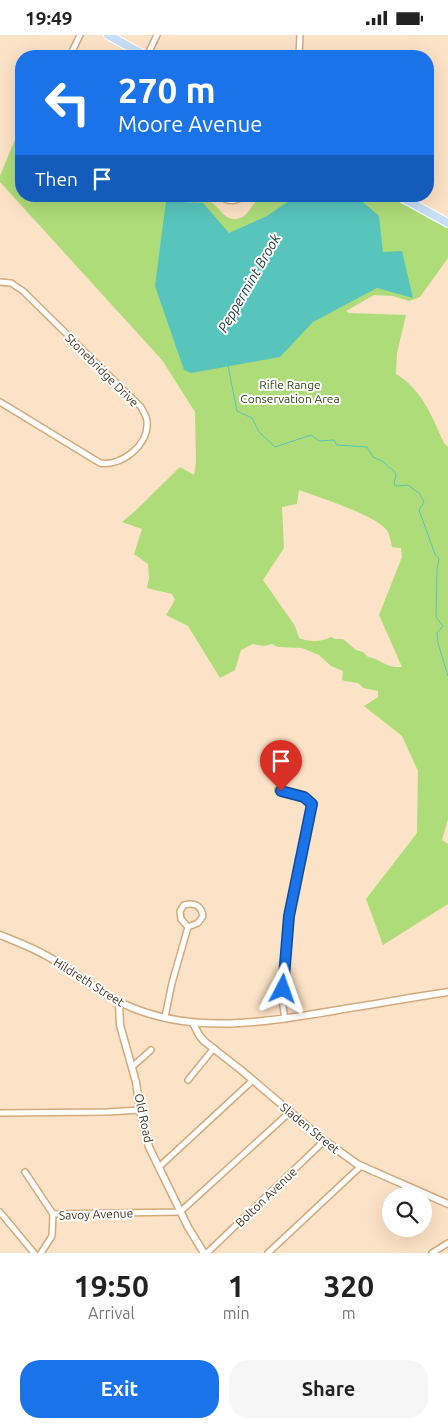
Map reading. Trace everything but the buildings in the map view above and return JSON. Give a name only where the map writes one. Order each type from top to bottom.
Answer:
[{"type":"main road","points":[[108,35],[135,50]]},
{"type":"main road","points":[[410,202],[448,223]]},
{"type":"street","points":[[73,50],[80,35]]},
{"type":"street","points":[[149,50],[156,35]]},
{"type":"street","points":[[299,50],[300,35]]},
{"type":"street","name":"Stonebridge Drive","points":[[0,282],[11,283],[20,288],[141,407],[147,421],[146,429],[139,445],[126,457],[113,464],[106,464],[93,460],[0,402]]},
{"type":"street","points":[[278,790],[304,797],[312,804],[289,916],[282,999],[285,1019]]},
{"type":"street","points":[[194,903],[201,910],[202,916],[198,923],[188,927],[181,919],[180,911],[184,905],[194,903]]},
{"type":"street","points":[[165,1017],[172,983],[188,927]]},
{"type":"street","name":"Hildreth Street","points":[[0,935],[45,955],[98,990],[134,1009],[193,1023],[217,1024],[285,1019],[448,992]]},
{"type":"street","name":"Old Road","points":[[119,1002],[120,1025],[137,1087],[140,1110],[149,1147],[180,1212],[205,1253]]},
{"type":"street","name":"Sladen Street","points":[[193,1023],[198,1035],[324,1141],[361,1166],[448,1204]]},
{"type":"street","points":[[188,1080],[214,1048]]},
{"type":"street","points":[[132,1067],[150,1050]]},
{"type":"street","points":[[159,1167],[253,1080]]},
{"type":"street","points":[[1,1113],[140,1110]]},
{"type":"street","points":[[180,1212],[290,1111]]},
{"type":"street","name":"Bolton Avenue","points":[[205,1253],[324,1141]]},
{"type":"street","points":[[268,1253],[361,1166]]},
{"type":"street","points":[[25,1172],[54,1214]]},
{"type":"street","points":[[0,1212],[34,1253]]},
{"type":"street","name":"Savoy Avenue","points":[[41,1253],[52,1236],[54,1214],[180,1212]]},
{"type":"street","points":[[432,1253],[448,1243]]},
{"type":"green space","name":"Rifle Range Conservation Area","points":[[15,139],[15,198],[0,182],[0,176]]},
{"type":"green space","name":"Rifle Range Conservation Area","points":[[18,202],[210,202],[228,217],[236,219],[247,214],[256,202],[402,202],[448,227],[448,258],[420,297],[409,301],[393,296],[374,295],[346,311],[349,313],[406,315],[397,353],[396,374],[413,387],[425,404],[444,443],[448,447],[448,819],[442,840],[448,844],[448,904],[383,945],[366,899],[417,833],[418,771],[402,736],[364,706],[378,697],[378,691],[363,688],[356,683],[342,680],[343,671],[331,666],[319,655],[302,648],[278,647],[272,644],[264,646],[253,644],[241,650],[235,670],[220,678],[188,626],[166,615],[175,600],[172,594],[147,588],[149,578],[148,564],[134,554],[142,529],[122,522],[180,467],[194,475],[196,463],[195,412],[162,360]],"holes":[[[299,490],[347,508],[382,526],[388,532],[392,547],[401,548],[402,557],[379,615],[402,667],[387,665],[368,657],[343,639],[331,637],[315,641],[299,638],[295,626],[263,580],[284,548],[282,507],[297,504]]]},
{"type":"water","points":[[166,202],[203,203],[229,233],[267,216],[287,202],[363,202],[379,216],[383,252],[402,251],[413,298],[377,288],[313,322],[280,357],[191,373],[184,370],[155,286]]},
{"type":"waterway","name":"Peppermint Brook","points":[[228,366],[237,411],[252,418],[259,432],[275,447],[311,435],[319,441],[334,440],[337,445],[367,447],[373,457],[384,462],[396,474],[394,484],[396,486],[408,485],[420,494],[424,502],[419,510],[435,554],[439,559],[436,617],[443,626],[437,633],[438,643],[448,676]]},
{"type":"route","points":[[281,791],[304,797],[312,804],[289,916],[283,989]]}]
